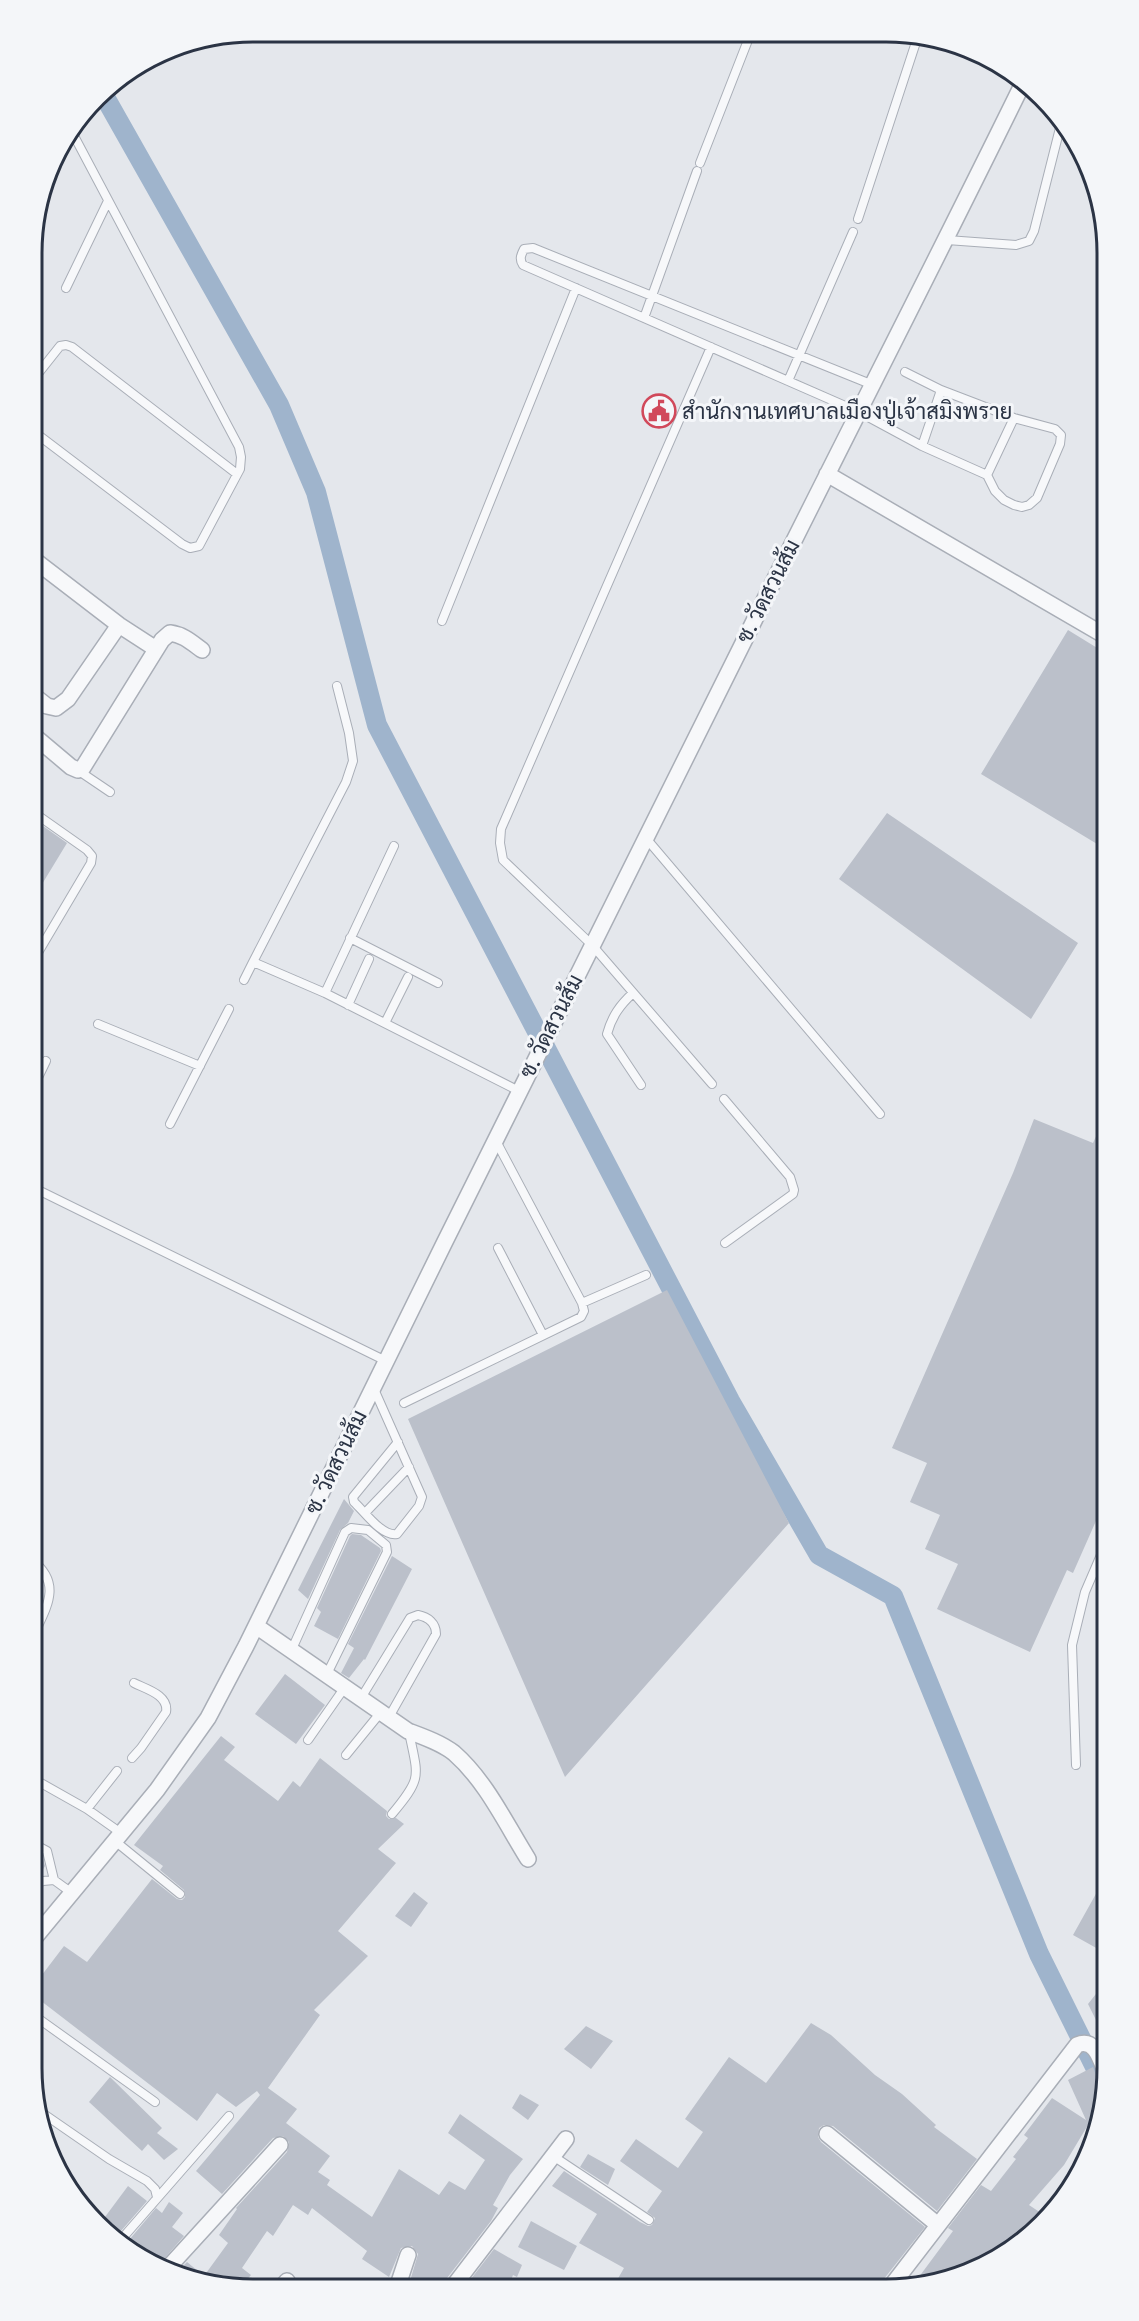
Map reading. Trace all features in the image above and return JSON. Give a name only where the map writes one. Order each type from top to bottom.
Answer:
[{"type":"street","name":"ซ. วัดสวนส้ม","points":[[42,1929],[157,1790],[208,1718],[256,1626],[645,837],[947,240],[1020,90]]},
{"type":"street","points":[[827,474],[1097,631]]},
{"type":"street","points":[[42,566],[119,625],[156,649]]},
{"type":"street","points":[[42,702],[56,708],[68,699],[119,625]]},
{"type":"street","points":[[42,743],[71,767],[78,770],[87,762],[162,640],[170,633],[184,636],[202,650]]},
{"type":"street","points":[[256,1626],[408,1731],[432,1740],[453,1753],[480,1783],[528,1859]]},
{"type":"street","points":[[897,2279],[1077,2045],[1088,2043],[1093,2046],[1097,2055]]},
{"type":"street","points":[[827,2134],[938,2225]]},
{"type":"street","points":[[459,2279],[566,2139]]},
{"type":"street","points":[[172,2263],[280,2145]]},
{"type":"street","points":[[400,2279],[408,2255]]},
{"type":"lane","points":[[644,318],[747,42]]},
{"type":"lane","points":[[858,219],[915,44]]},
{"type":"lane","points":[[947,240],[1016,245],[1029,242],[1034,231],[1059,133]]},
{"type":"lane","points":[[42,438],[190,548],[199,546],[240,469],[239,447],[76,139]]},
{"type":"lane","points":[[66,288],[108,201]]},
{"type":"lane","points":[[788,381],[853,232]]},
{"type":"lane","points":[[873,385],[532,248],[524,249],[520,261],[523,266],[859,412],[922,446],[987,474],[995,491],[1004,500],[1014,505],[1022,507],[1029,505],[1037,498],[1060,444],[1061,435],[1055,429],[1014,418],[941,390],[905,372]]},
{"type":"lane","points":[[442,621],[576,288]]},
{"type":"lane","points":[[42,369],[60,346],[72,347],[237,474]]},
{"type":"lane","points":[[711,347],[501,830],[500,843],[503,860],[592,945],[712,1084]]},
{"type":"lane","points":[[922,446],[941,390]]},
{"type":"lane","points":[[987,474],[1014,418]]},
{"type":"lane","points":[[244,980],[346,782],[353,761],[349,733],[337,686]]},
{"type":"lane","points":[[78,770],[110,792]]},
{"type":"lane","points":[[42,818],[92,856],[91,863],[42,946]]},
{"type":"lane","points":[[645,837],[880,1114]]},
{"type":"lane","points":[[325,993],[394,846]]},
{"type":"lane","points":[[350,938],[438,983]]},
{"type":"lane","points":[[348,1005],[369,959]]},
{"type":"lane","points":[[253,962],[325,993],[519,1091]]},
{"type":"lane","points":[[385,1023],[408,977]]},
{"type":"lane","points":[[633,993],[619,1006],[607,1034],[640,1085]]},
{"type":"lane","points":[[170,1124],[229,1009]]},
{"type":"lane","points":[[98,1024],[200,1066]]},
{"type":"lane","points":[[42,1070],[46,1061]]},
{"type":"lane","points":[[724,1099],[790,1177],[794,1190],[793,1194],[725,1243]]},
{"type":"lane","points":[[404,1403],[581,1317],[584,1311],[582,1303],[495,1139]]},
{"type":"lane","points":[[42,1192],[386,1361]]},
{"type":"lane","points":[[498,1248],[543,1335]]},
{"type":"lane","points":[[582,1303],[646,1275]]},
{"type":"lane","points":[[373,1388],[398,1442],[409,1467],[422,1501],[397,1534],[393,1535],[365,1513],[354,1502],[353,1497],[398,1442]]},
{"type":"lane","points":[[365,1513],[409,1467]]},
{"type":"lane","points":[[292,1649],[345,1532],[351,1528],[368,1530],[386,1545],[387,1552],[327,1674]]},
{"type":"lane","points":[[1076,1765],[1072,1645],[1085,1593],[1097,1565]]},
{"type":"lane","points":[[42,1568],[50,1588],[50,1597],[42,1616]]},
{"type":"lane","points":[[346,1755],[385,1715],[436,1634],[436,1629],[430,1620],[418,1615],[410,1618],[361,1698]]},
{"type":"lane","points":[[132,1758],[154,1730],[166,1712],[167,1706],[157,1694],[134,1683]]},
{"type":"lane","points":[[308,1740],[345,1687]]},
{"type":"lane","points":[[392,1814],[415,1784],[417,1771],[408,1731]]},
{"type":"lane","points":[[87,1809],[117,1771]]},
{"type":"lane","points":[[42,1784],[87,1809],[180,1894]]},
{"type":"lane","points":[[42,1848],[47,1851],[54,1880],[72,1893]]},
{"type":"lane","points":[[42,1881],[54,1880]]},
{"type":"lane","points":[[42,2021],[155,2102]]},
{"type":"lane","points":[[125,2235],[229,2116]]},
{"type":"lane","points":[[48,2117],[109,2159],[147,2181],[155,2189],[157,2197]]},
{"type":"lane","points":[[553,2156],[649,2220]]},
{"type":"building","points":[[1068,630],[1097,648],[1097,844],[981,774]]},
{"type":"building","points":[[887,813],[1078,943],[1031,1019],[839,879]]},
{"type":"building","points":[[42,825],[67,843],[42,884]]},
{"type":"building","points":[[1034,1119],[1093,1143],[1097,1134],[1097,1519],[1073,1573],[1067,1570],[1030,1652],[937,1609],[958,1564],[925,1549],[940,1515],[910,1502],[927,1463],[892,1448],[1013,1173]]},
{"type":"building","points":[[667,1290],[789,1523],[565,1777],[408,1419]]},
{"type":"building","points":[[344,1499],[354,1511],[348,1523],[340,1530],[308,1599],[298,1590]]},
{"type":"building","points":[[352,1534],[361,1535],[381,1551],[338,1639],[314,1626],[321,1612],[317,1608]]},
{"type":"building","points":[[392,1556],[412,1569],[365,1660],[349,1678],[341,1673],[354,1648],[348,1644]]},
{"type":"building","points":[[285,1674],[325,1705],[296,1744],[255,1714]]},
{"type":"building","points":[[221,1736],[235,1747],[224,1760],[278,1801],[293,1781],[300,1787],[320,1758],[387,1811],[386,1816],[389,1819],[396,1818],[404,1824],[378,1849],[396,1863],[338,1931],[368,1956],[314,2010],[320,2015],[268,2088],[297,2109],[286,2123],[330,2156],[318,2172],[330,2180],[327,2185],[372,2217],[399,2169],[439,2195],[449,2181],[465,2190],[485,2160],[448,2133],[460,2114],[523,2159],[510,2175],[493,2205],[498,2208],[491,2221],[446,2279],[411,2279],[418,2254],[412,2246],[401,2248],[389,2277],[362,2259],[367,2251],[312,2208],[308,2215],[293,2205],[273,2236],[267,2231],[242,2268],[251,2275],[248,2279],[206,2274],[228,2243],[219,2235],[236,2208],[287,2152],[289,2142],[283,2136],[273,2138],[222,2194],[196,2171],[260,2095],[257,2091],[236,2107],[217,2093],[197,2121],[42,2002],[42,1975],[64,1946],[87,1962],[152,1879],[177,1899],[182,1900],[185,1897],[184,1890],[160,1870],[163,1866],[134,1845]]},
{"type":"building","points":[[42,1855],[45,1866],[42,1871]]},
{"type":"building","points":[[414,1892],[428,1903],[411,1927],[395,1916]]},
{"type":"building","points":[[1097,1892],[1097,1948],[1073,1935]]},
{"type":"building","points":[[1097,1993],[1097,2022],[1088,2004]]},
{"type":"building","points":[[811,2023],[831,2035],[875,2075],[902,2094],[936,2125],[934,2127],[977,2159],[937,2211],[833,2126],[824,2125],[819,2128],[818,2137],[821,2142],[925,2227],[884,2279],[618,2279],[624,2268],[579,2243],[597,2214],[552,2186],[564,2171],[640,2222],[648,2226],[652,2225],[655,2218],[647,2212],[662,2191],[620,2161],[636,2139],[678,2168],[703,2132],[685,2119],[729,2057],[766,2083]]},
{"type":"building","points":[[586,2026],[613,2041],[591,2069],[564,2049]]},
{"type":"building","points":[[1093,2067],[1097,2082],[1093,2109],[1089,2127],[1088,2125],[1064,2165],[1029,2205],[1040,2212],[1025,2227],[992,2251],[954,2268],[920,2276],[953,2231],[948,2228],[981,2185],[991,2191],[1016,2159],[1013,2157],[1028,2138],[1024,2135],[1052,2098],[1086,2120],[1068,2080]]},
{"type":"building","points":[[110,2077],[162,2128],[157,2133],[178,2149],[164,2160],[148,2144],[142,2151],[89,2102]]},
{"type":"building","points":[[520,2094],[539,2105],[528,2120],[512,2108]]},
{"type":"building","points":[[588,2154],[615,2169],[608,2185],[580,2167]]},
{"type":"building","points":[[128,2186],[147,2201],[120,2232],[105,2218]]},
{"type":"building","points":[[169,2202],[183,2213],[172,2227],[184,2236],[164,2259],[147,2251],[130,2239],[156,2208],[162,2213]]},
{"type":"building","points":[[531,2221],[577,2246],[564,2270],[518,2247]]},
{"type":"building","points":[[494,2249],[522,2265],[517,2277],[513,2275],[511,2279],[471,2279]]},
{"type":"building","points":[[187,2262],[200,2272],[182,2267]]},
{"type":"waterway","points":[[107,101],[279,405],[316,492],[377,725],[730,1401],[819,1555],[893,1596],[1039,1954],[1097,2071]]},
{"type":"place","name":"สำนักงานเทศบาลเมืองปู่เจ้าสมิงพราย","points":[[659,411]]}]
